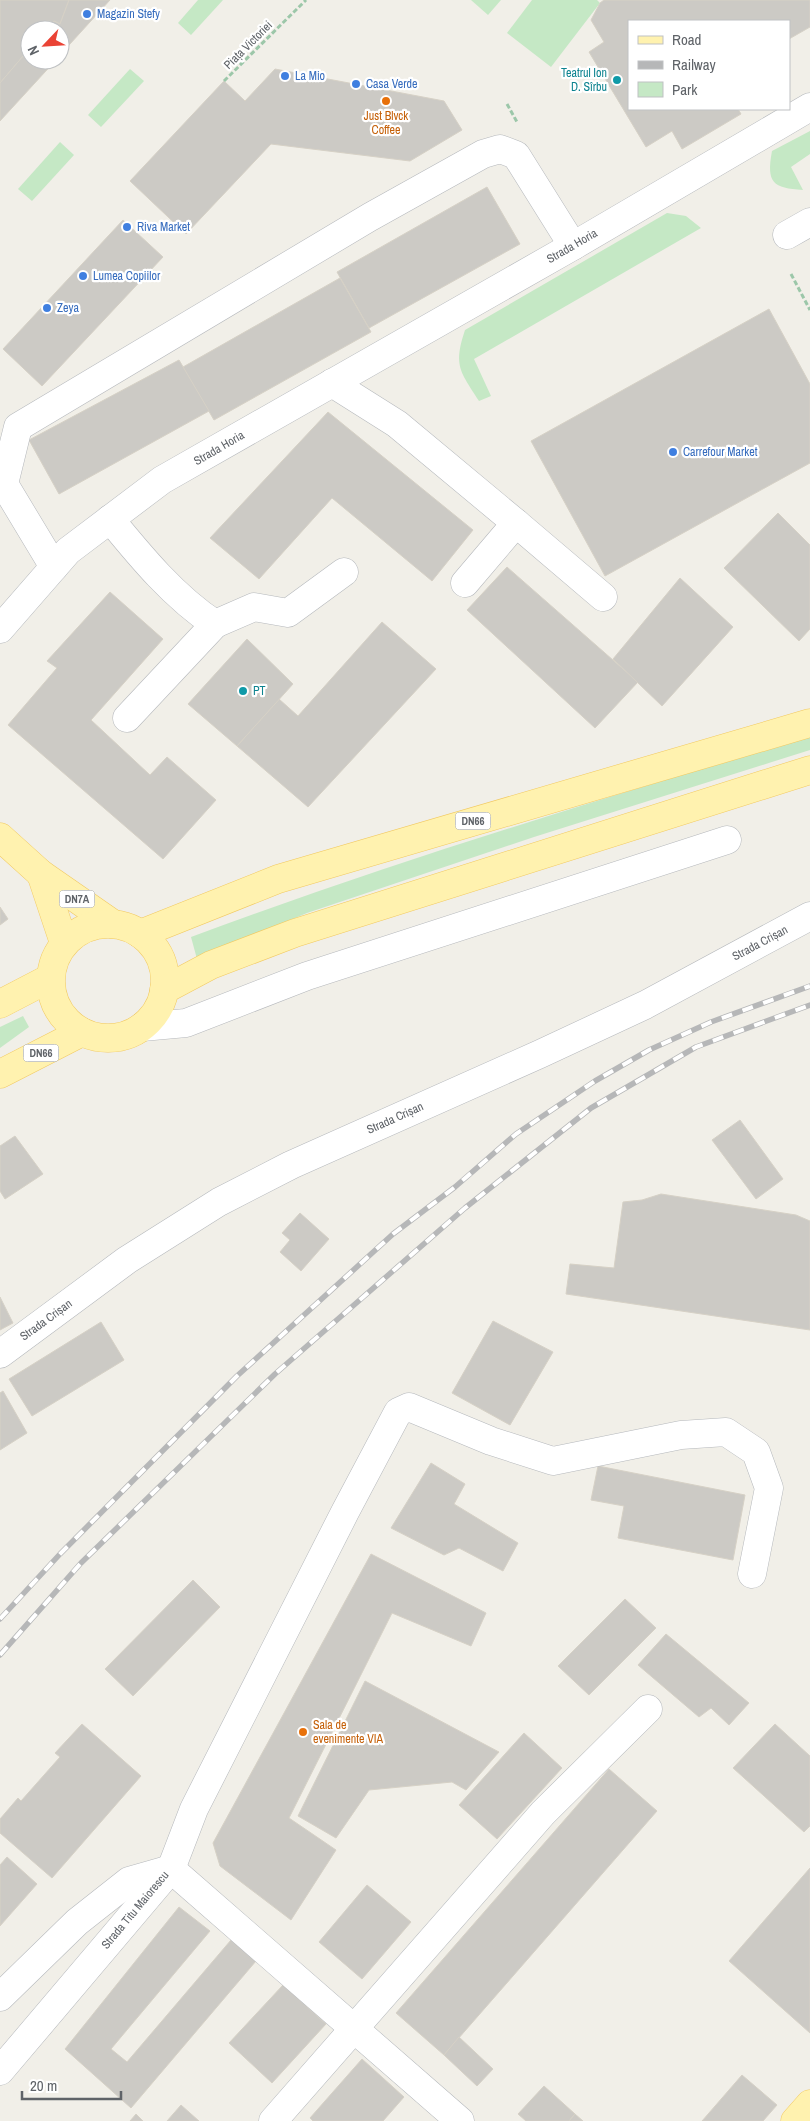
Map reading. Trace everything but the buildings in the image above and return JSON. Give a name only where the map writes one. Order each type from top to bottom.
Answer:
[{"type":"main road","name":"DN66","points":[[140,934],[278,879],[810,723]]},
{"type":"main road","points":[[164,990],[211,965],[294,933],[810,770]]},
{"type":"main road","name":"DN7A","points":[[0,837],[42,874],[112,924]]},
{"type":"main road","points":[[42,874],[64,944]]},
{"type":"main road","points":[[112,924],[128,927],[140,934],[154,947],[164,972],[164,990],[160,1004],[153,1017],[142,1027],[119,1038],[94,1037],[74,1028],[60,1014],[52,997],[50,978],[52,966],[64,944],[81,930],[91,926],[112,924]]},
{"type":"main road","points":[[0,1004],[50,978]]},
{"type":"main road","name":"DN66","points":[[0,1074],[82,1032]]},
{"type":"main road","points":[[795,2121],[810,2104]]},
{"type":"street","name":"Strada Horia","points":[[0,629],[68,551],[162,480],[573,246],[810,107]]},
{"type":"street","points":[[54,567],[2,486],[18,426],[370,217],[483,154],[500,149],[516,155],[573,246]]},
{"type":"street","points":[[332,383],[397,424],[603,597]]},
{"type":"street","points":[[110,519],[143,559],[200,614],[215,624]]},
{"type":"street","points":[[465,583],[516,523]]},
{"type":"street","points":[[127,718],[215,624],[254,607],[288,613],[344,572]]},
{"type":"street","points":[[142,1027],[186,1023],[306,976],[727,840]]},
{"type":"street","name":"Strada Crișan","points":[[0,1354],[127,1260],[219,1202],[291,1165],[645,1005],[810,916]]},
{"type":"street","points":[[460,2121],[170,1869],[194,1809],[344,1512],[398,1412],[409,1406],[491,1441],[553,1461],[682,1435],[726,1432],[756,1452],[769,1488],[752,1574]]},
{"type":"street","points":[[272,2121],[543,1814],[648,1709]]},
{"type":"street","name":"Strada Titu Maiorescu","points":[[0,1997],[77,1922],[129,1881],[170,1869]]},
{"type":"street","name":"Strada Titu Maiorescu","points":[[0,2072],[170,1869]]},
{"type":"path","name":"Piața Victoriei","points":[[224,82],[306,0]]},
{"type":"path","points":[[791,274],[810,310]]},
{"type":"green space","points":[[198,0],[223,0],[191,35],[178,23]]},
{"type":"green space","points":[[471,0],[501,0],[488,15]]},
{"type":"green space","points":[[532,0],[597,0],[600,3],[551,67],[507,33]]},
{"type":"green space","points":[[130,69],[144,81],[101,127],[88,115]]},
{"type":"green space","points":[[810,131],[810,154],[791,167],[803,190],[785,188],[778,185],[771,177],[770,162],[772,151]]},
{"type":"green space","points":[[60,142],[74,155],[32,201],[18,189]]},
{"type":"green space","points":[[667,213],[686,216],[701,228],[474,359],[491,396],[479,401],[460,368],[459,352],[465,330]]},
{"type":"green space","points":[[810,736],[810,750],[534,837],[307,913],[197,959],[191,937],[267,909],[499,832]]},
{"type":"green space","points":[[23,1016],[29,1027],[0,1048],[0,1027]]},
{"type":"railway","points":[[0,1619],[60,1554],[237,1376],[393,1234],[455,1187],[516,1134],[595,1081],[649,1050],[711,1022],[810,986]]},
{"type":"railway","points":[[0,1655],[81,1563],[275,1374],[465,1208],[591,1108],[696,1047],[810,1005]]},
{"type":"place","name":"Magazin Stefy","points":[[87,14]]},
{"type":"place","name":"La Mio","points":[[285,76]]},
{"type":"place","name":"Teatrul Ion D. Sîrbu","points":[[617,80]]},
{"type":"place","name":"Casa Verde","points":[[356,84]]},
{"type":"place","name":"Just Blvck Coffee","points":[[386,101]]},
{"type":"place","name":"Riva Market","points":[[127,227]]},
{"type":"place","name":"Lumea Copiilor","points":[[83,276]]},
{"type":"place","name":"Zeya","points":[[47,308]]},
{"type":"place","name":"Carrefour Market","points":[[673,452]]},
{"type":"place","name":"PT","points":[[243,691]]},
{"type":"place","name":"Sala de evenimente VIA","points":[[303,1732]]}]
